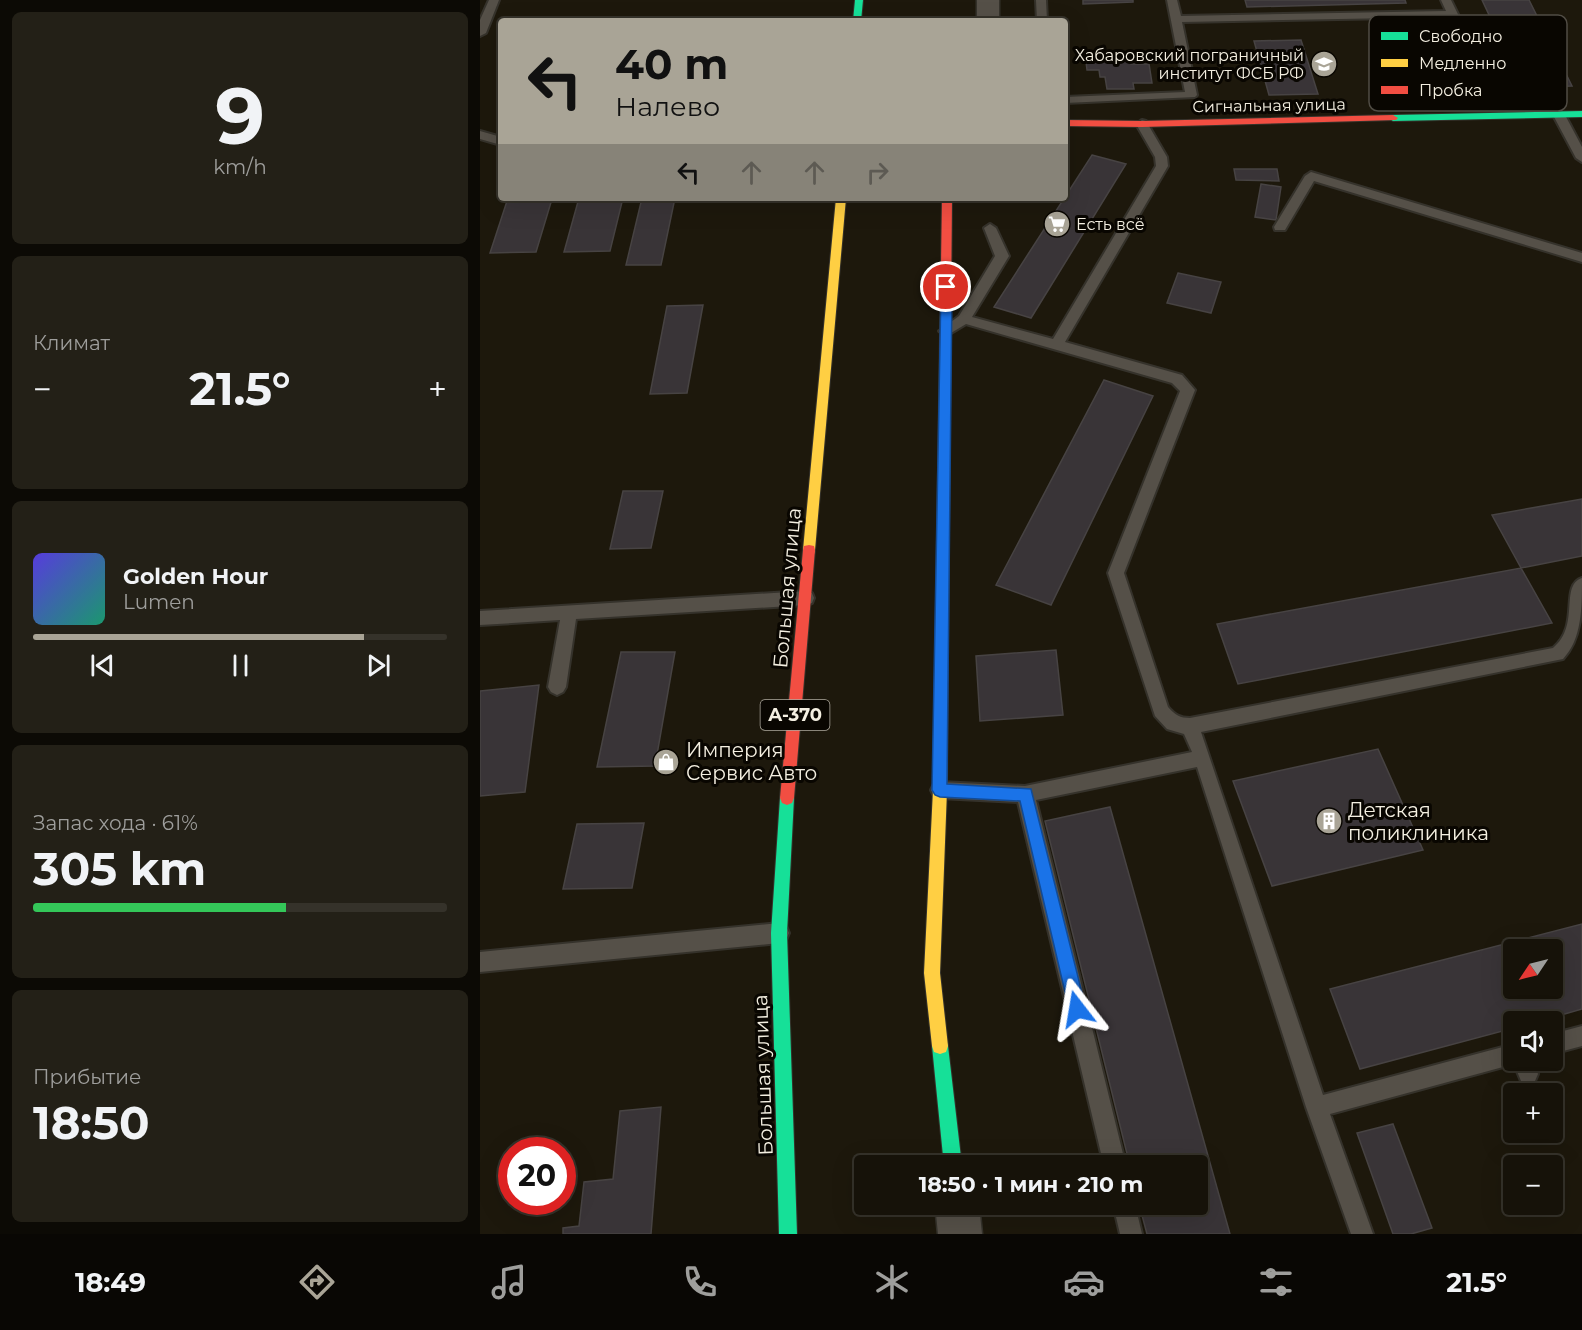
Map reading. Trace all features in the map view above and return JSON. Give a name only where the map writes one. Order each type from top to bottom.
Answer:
[{"type":"main road","points":[[857,18],[859,0]]},
{"type":"main road","name":"Сигнальная улица","points":[[1068,123],[1142,124],[1582,114]]},
{"type":"main road","name":"Большая улица","points":[[788,1234],[779,933],[788,790],[841,201]]},
{"type":"main road","points":[[947,201],[940,790],[932,973],[952,1155]]},
{"type":"street","points":[[988,0],[988,18]]},
{"type":"street","points":[[958,1215],[960,1234]]},
{"type":"lane","points":[[480,33],[483,18],[494,0]]},
{"type":"lane","points":[[1041,0],[1042,18]]},
{"type":"lane","points":[[1068,100],[1191,95],[1172,0]]},
{"type":"lane","points":[[1397,15],[1452,14],[1446,0]]},
{"type":"lane","points":[[1176,19],[1369,16]]},
{"type":"lane","points":[[1559,115],[1582,158]]},
{"type":"lane","points":[[1057,344],[1162,166],[1161,157],[1142,124]]},
{"type":"lane","points":[[480,135],[498,140]]},
{"type":"lane","points":[[1280,227],[1311,176],[1582,258]]},
{"type":"lane","points":[[946,331],[964,319],[1002,256],[999,243],[990,228]]},
{"type":"lane","points":[[964,319],[1178,379],[1188,390],[1116,573],[1161,711],[1167,720],[1176,726],[1190,726],[1557,654],[1570,646],[1576,631],[1579,588],[1582,585]]},
{"type":"lane","points":[[480,618],[806,598]]},
{"type":"lane","points":[[557,687],[569,613]]},
{"type":"lane","points":[[1190,726],[1203,758],[1317,1107],[1362,1234]]},
{"type":"lane","points":[[940,790],[1026,794],[1203,758]]},
{"type":"lane","points":[[1026,794],[1112,1155]]},
{"type":"lane","points":[[480,962],[779,933]]},
{"type":"lane","points":[[1563,1041],[1582,1036]]},
{"type":"lane","points":[[1317,1107],[1503,1057]]},
{"type":"lane","points":[[1127,1215],[1131,1234]]},
{"type":"building","points":[[1083,0],[1133,0],[1133,2],[1083,4]]},
{"type":"building","points":[[1245,0],[1405,0],[1406,3],[1247,7]]},
{"type":"building","points":[[1482,0],[1529,0],[1536,15],[1489,15]]},
{"type":"building","points":[[742,17],[780,17],[780,18]]},
{"type":"building","points":[[1301,40],[1318,94],[1269,95],[1254,41]]},
{"type":"building","points":[[1117,52],[1118,58],[1130,58],[1131,64],[1149,64],[1152,83],[1133,83],[1134,89],[1107,89],[1105,77],[1100,77],[1099,70],[1087,70],[1085,53]]},
{"type":"building","points":[[1567,76],[1572,86],[1567,86]]},
{"type":"building","points":[[1092,155],[1126,164],[1031,318],[994,307],[1062,201],[1068,201],[1068,192]]},
{"type":"building","points":[[1234,169],[1277,169],[1279,181],[1236,180]]},
{"type":"building","points":[[1261,184],[1281,187],[1276,220],[1255,217]]},
{"type":"building","points":[[507,201],[551,201],[536,252],[490,253]]},
{"type":"building","points":[[578,201],[622,201],[610,251],[564,252]]},
{"type":"building","points":[[641,201],[674,201],[661,265],[626,265]]},
{"type":"building","points":[[1178,273],[1221,282],[1211,313],[1167,303]]},
{"type":"building","points":[[703,305],[687,393],[650,394],[667,306]]},
{"type":"building","points":[[1104,380],[1153,396],[1051,605],[996,585]]},
{"type":"building","points":[[623,491],[663,491],[651,548],[610,549]]},
{"type":"building","points":[[1582,499],[1582,556],[1521,568],[1492,515]]},
{"type":"building","points":[[1521,568],[1552,623],[1238,684],[1217,624]]},
{"type":"building","points":[[1056,650],[1063,715],[980,721],[976,656]]},
{"type":"building","points":[[621,652],[675,652],[655,766],[597,767]]},
{"type":"building","points":[[539,685],[525,792],[480,796],[480,691]]},
{"type":"building","name":"Детская поликлиника","points":[[1378,749],[1423,850],[1272,886],[1233,781]]},
{"type":"building","points":[[1110,807],[1208,1155],[1127,1155],[1045,821]]},
{"type":"building","points":[[644,823],[632,888],[563,889],[577,824]]},
{"type":"building","points":[[1582,924],[1582,1009],[1563,1014],[1563,1011],[1503,1011],[1503,1031],[1360,1069],[1330,989],[1503,944],[1503,999],[1563,999],[1563,939],[1524,939]]},
{"type":"building","points":[[661,1107],[651,1234],[563,1234],[563,1228],[579,1226],[584,1182],[613,1179],[620,1111]]},
{"type":"building","points":[[1393,1124],[1432,1228],[1411,1234],[1393,1234],[1357,1133]]},
{"type":"building","points":[[1208,1156],[1230,1234],[1147,1234],[1142,1215],[1208,1215]]},
{"type":"traffic: fast","points":[[857,18],[859,0]]},
{"type":"traffic: fast","points":[[1393,118],[1582,114]]},
{"type":"traffic: fast","points":[[787,798],[779,933],[788,1234]]},
{"type":"traffic: fast","points":[[940,1046],[952,1155]]},
{"type":"traffic: slow","points":[[809,550],[841,201]]},
{"type":"traffic: slow","points":[[940,1046],[932,973],[940,790],[943,535]]},
{"type":"traffic: jam","points":[[1068,123],[1142,124],[1393,118]]},
{"type":"traffic: jam","points":[[943,535],[947,201]]},
{"type":"traffic: jam","points":[[787,798],[809,550]]},
{"type":"place","name":"Хабаровский пограничный институт ФСБ РФ","points":[[1324,64]]},
{"type":"place","name":"Есть всё","points":[[1057,224]]},
{"type":"place","name":"Империя Сервис Авто","points":[[666,762]]},
{"type":"place","name":"Детская поликлиника","points":[[1329,821]]},
{"type":"route","points":[[946,287],[940,790],[1026,794],[1077,1009]]}]
